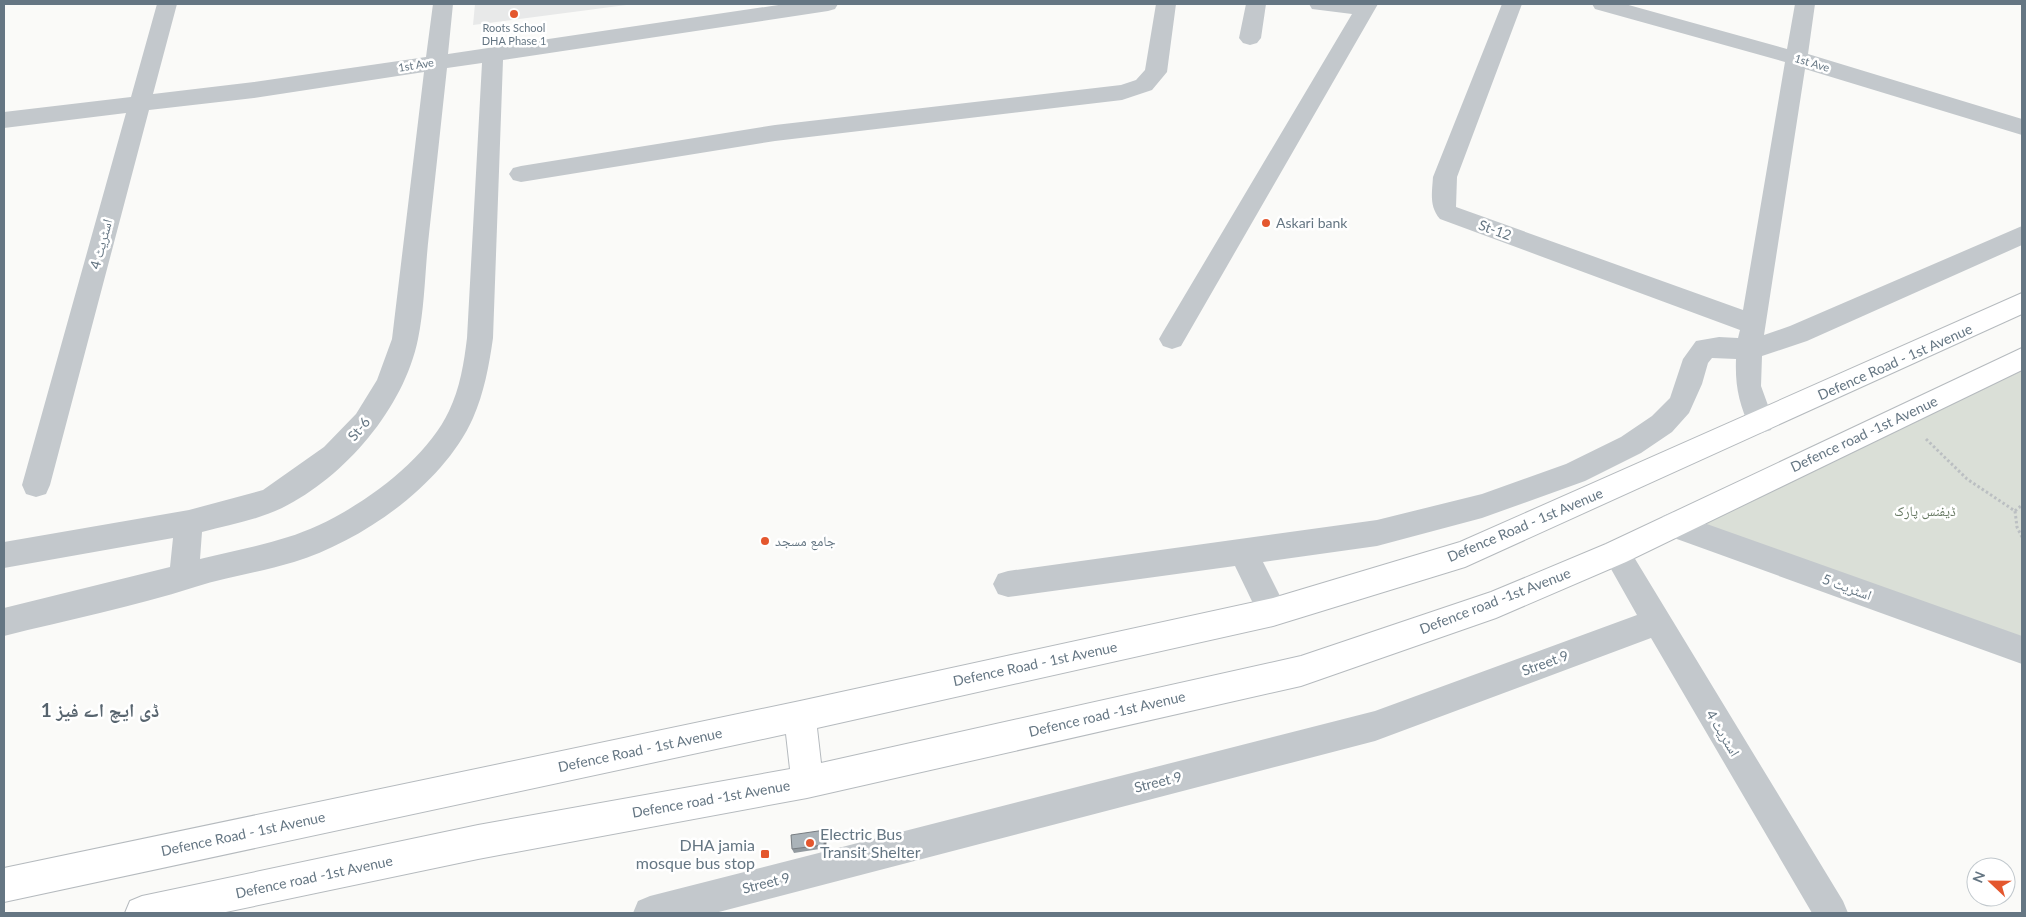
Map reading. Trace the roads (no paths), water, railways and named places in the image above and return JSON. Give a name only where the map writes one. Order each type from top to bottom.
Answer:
[{"type":"main road","name":"Defence Road - 1st Avenue","points":[[4,885],[800,716],[1274,612],[1465,554],[2022,304]]},
{"type":"main road","name":"Defence road -1st Avenue","points":[[142,913],[478,842],[807,782],[1301,671],[1496,604],[1616,553],[2022,358]]},
{"type":"main road","points":[[800,716],[807,782]]},
{"type":"street","name":"اسٹریٹ 4","points":[[36,485],[168,4]]},
{"type":"street","name":"St-6","points":[[4,555],[189,523],[271,500],[314,472],[349,441],[379,404],[398,367],[405,338],[438,62],[443,4]]},
{"type":"street","name":"1st Ave","points":[[4,120],[140,102],[254,90],[828,4]]},
{"type":"street","points":[[522,174],[775,133],[1122,92],[1144,85],[1156,72],[1166,4]]},
{"type":"street","points":[[1250,38],[1256,4]]},
{"type":"street","points":[[1172,339],[1366,6],[1319,4]]},
{"type":"street","name":"St-12","points":[[1512,4],[1445,177],[1443,208],[1448,213],[1751,337]]},
{"type":"street","name":"1st Ave","points":[[1602,4],[1796,58],[2022,127]]},
{"type":"street","points":[[1761,422],[1748,386],[1751,337],[1805,4]]},
{"type":"street","points":[[4,622],[294,549],[351,524],[395,494],[433,457],[460,417],[475,375],[480,338],[492,54]]},
{"type":"street","points":[[1008,584],[1377,533],[1482,506],[1574,473],[1631,445],[1662,424],[1680,405],[1689,384],[1696,359],[1705,348],[1718,347],[1751,337],[1798,334],[2022,236]]},
{"type":"street","points":[[184,578],[189,523]]},
{"type":"street","name":"اسٹریٹ 5","points":[[1673,525],[2022,650]]},
{"type":"street","points":[[1243,552],[1274,612]]},
{"type":"street","name":"اسٹریٹ 4","points":[[1616,553],[1830,913]]},
{"type":"street","name":"Street 9","points":[[650,913],[1375,726],[1657,622]]},
{"type":"place","name":"Roots School DHA Phase 1","points":[[514,14]]},
{"type":"place","name":"Askari bank","points":[[1266,223]]},
{"type":"place","name":"جامع مسجد","points":[[765,541]]},
{"type":"place","name":"Electric Bus Transit Shelter","points":[[810,843]]},
{"type":"place","name":"DHA jamia mosque bus stop","points":[[765,854]]},
{"type":"district","name":"ڈی ایچ اے فیز 1","points":[[100,710]]},
{"type":"park label","name":"ڈیفنس پارک","points":[[1925,511]]}]
